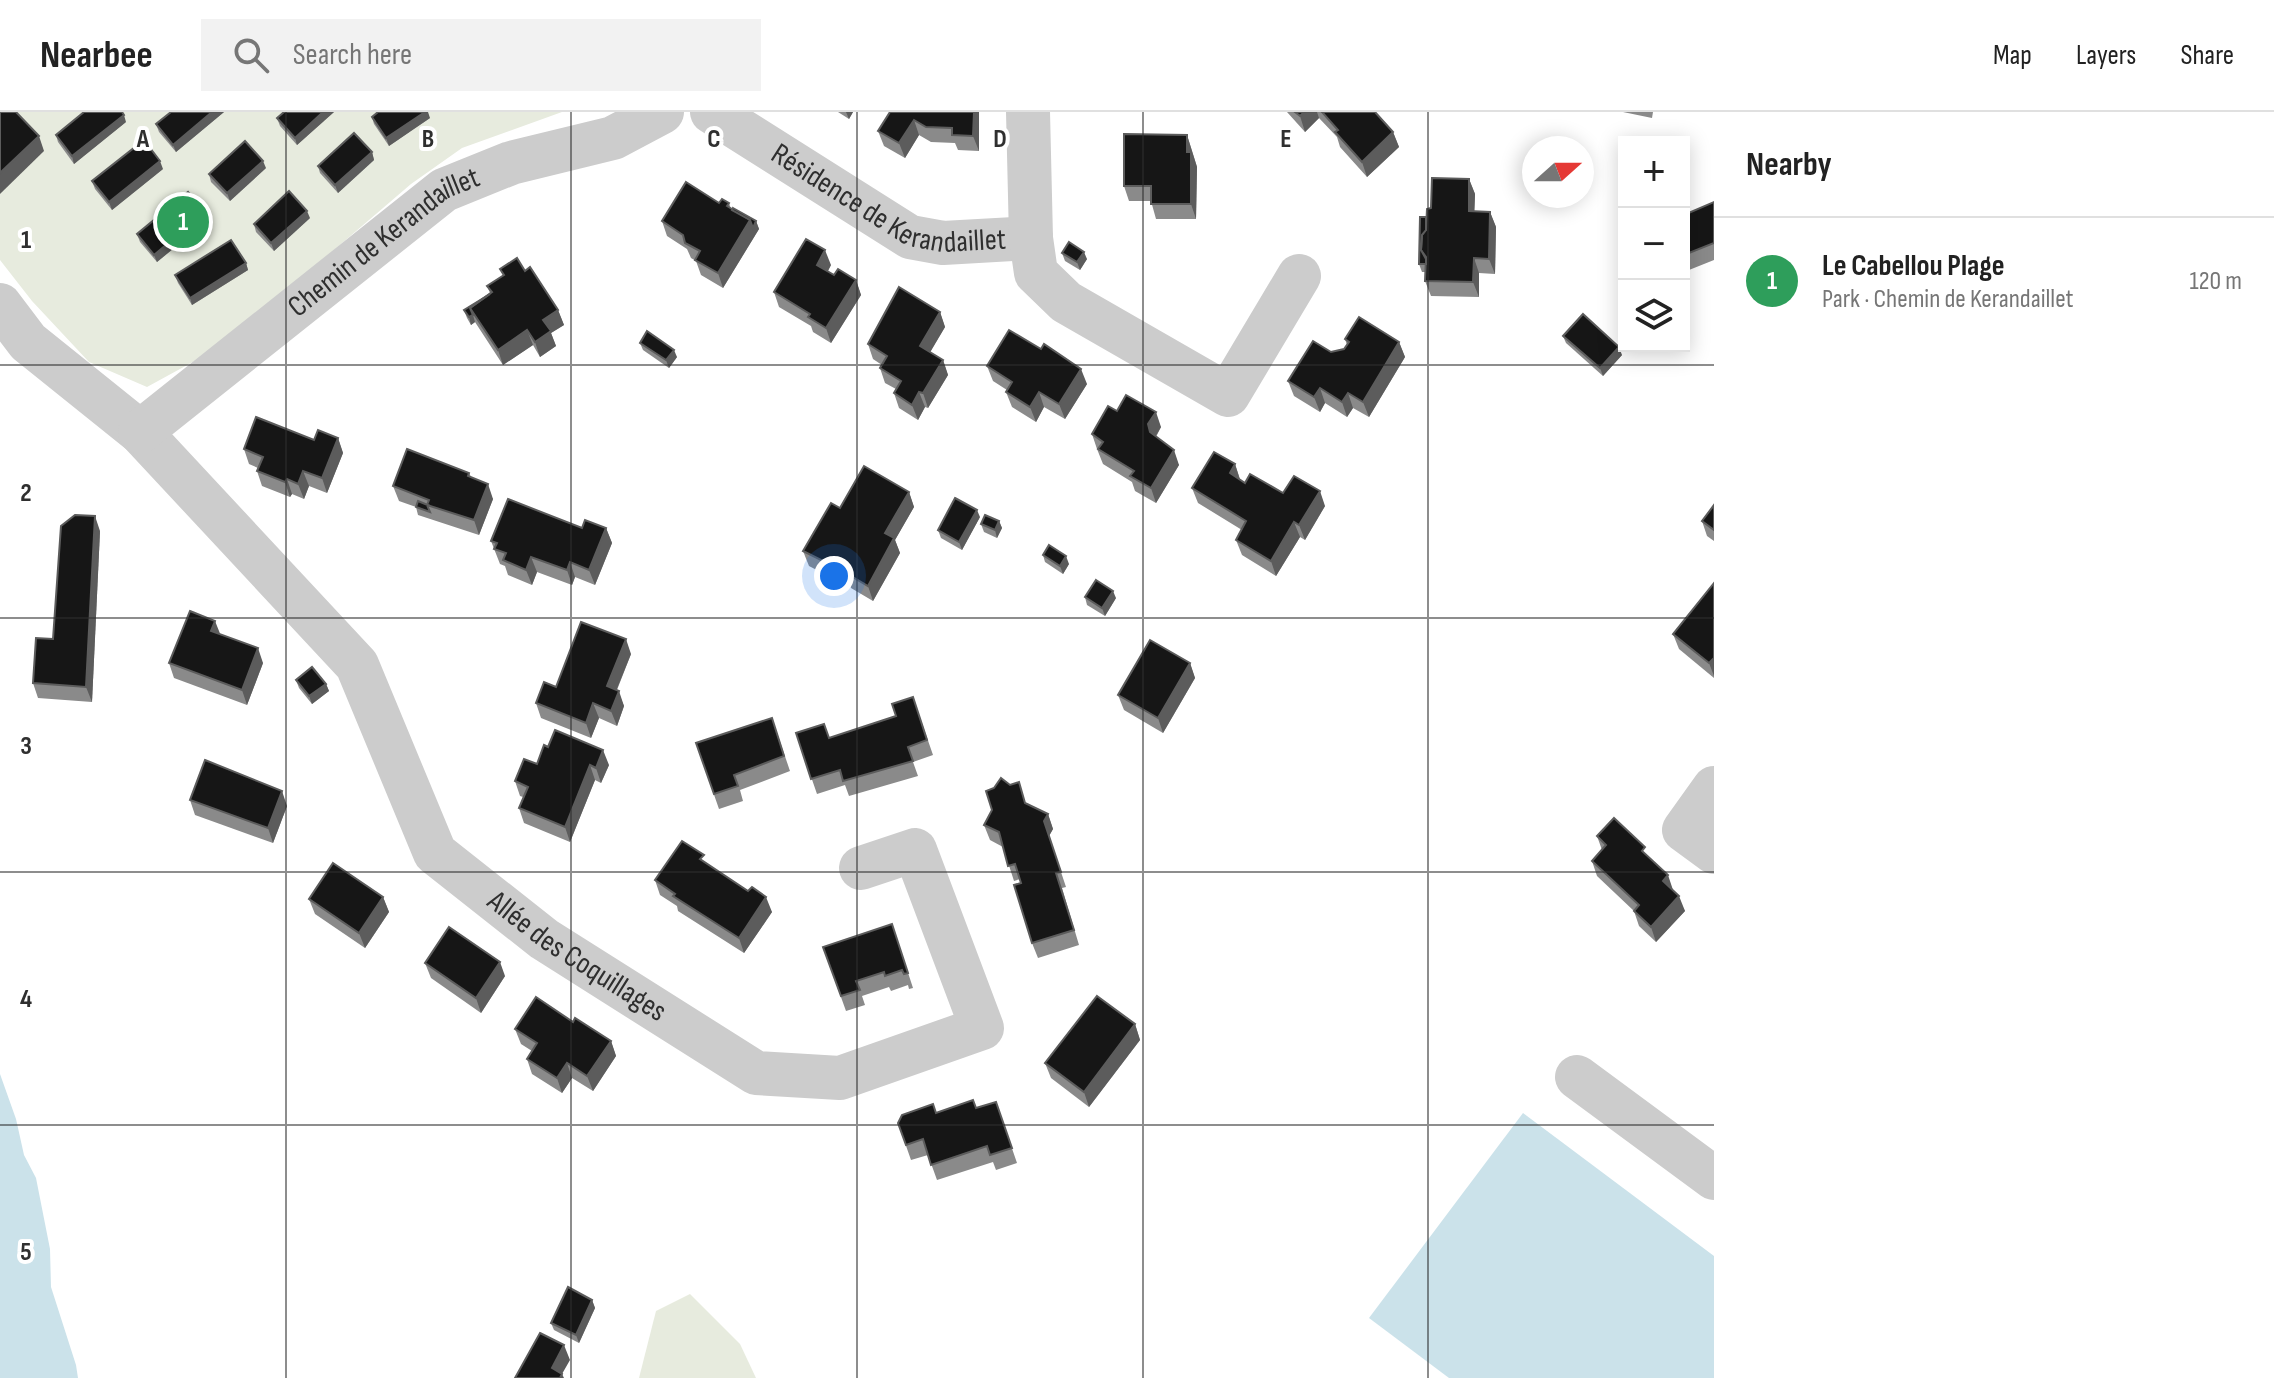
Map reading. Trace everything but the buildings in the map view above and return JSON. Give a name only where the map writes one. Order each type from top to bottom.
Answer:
[{"type":"street","name":"Chemin de Kerandaillet","points":[[140,432],[444,190],[511,163],[613,138],[662,112]]},
{"type":"street","name":"Résidence de Kerandaillet","points":[[712,112],[910,237],[943,243],[1031,238]]},
{"type":"street","name":"Résidence de Kerandaillet","points":[[1028,112],[1031,238],[1036,273],[1066,302],[1228,395],[1299,276]]},
{"type":"street","points":[[0,305],[28,342],[140,432]]},
{"type":"street","name":"Allée des Coquillages","points":[[140,432],[357,665],[435,853],[544,939],[756,1073],[840,1078],[982,1028],[915,850],[861,868]]},
{"type":"street","points":[[1714,788],[1684,830],[1714,852]]},
{"type":"street","points":[[1577,1077],[1714,1178]]},
{"type":"shaded area","points":[[0,112],[562,112],[462,148],[411,184],[222,346],[147,387],[89,362],[32,301],[0,260]]},
{"type":"shaded area","points":[[690,1294],[740,1344],[756,1378],[639,1378],[656,1311]]},
{"type":"water","points":[[0,1074],[16,1119],[24,1155],[36,1178],[50,1249],[51,1287],[78,1378],[0,1378]]},
{"type":"water","points":[[1523,1113],[1714,1256],[1714,1378],[1449,1378],[1369,1318]]},
{"type":"place","name":"Le Cabellou Plage","points":[[183,222]]}]
